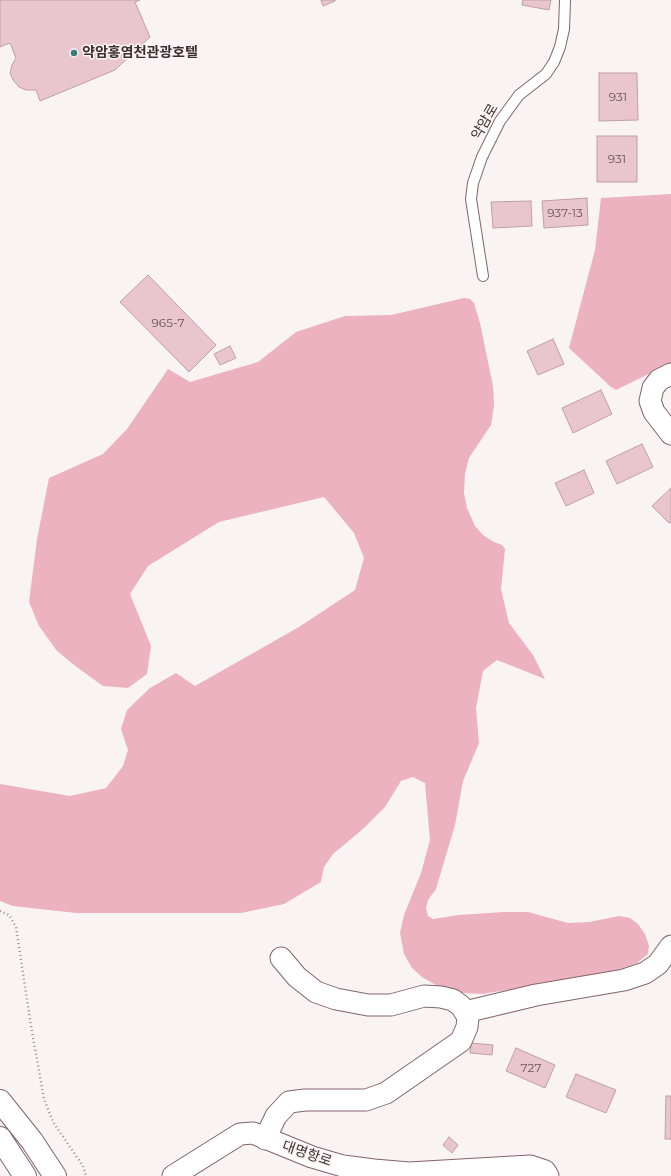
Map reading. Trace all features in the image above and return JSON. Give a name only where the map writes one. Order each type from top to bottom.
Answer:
[{"type":"main road","points":[[0,1101],[32,1141],[55,1176]]},
{"type":"main road","points":[[0,1138],[25,1176]]},
{"type":"street","points":[[671,374],[659,380],[653,388],[650,401],[654,412],[671,434]]},
{"type":"street","points":[[465,1012],[536,995],[624,980],[645,973],[658,964],[671,946]]},
{"type":"street","points":[[265,1139],[276,1116],[289,1102],[305,1100],[366,1100],[386,1093],[461,1040],[467,1027],[468,1017],[461,1006],[452,1000],[441,997],[424,996],[392,1005],[368,1006],[336,999],[316,992],[297,977],[281,958]]},
{"type":"street","name":"대명항로","points":[[173,1176],[240,1134],[253,1133],[312,1158],[343,1166],[409,1173],[530,1166],[545,1171],[548,1176]]},
{"type":"lane","name":"약암로","points":[[483,276],[471,199],[473,183],[482,158],[500,121],[519,95],[546,74],[554,62],[560,47],[564,29],[565,0]]},
{"type":"path","points":[[0,911],[9,915],[16,927],[44,1099],[53,1122],[83,1166],[86,1176]]},
{"type":"shaded area","points":[[671,194],[671,363],[616,390],[569,348],[595,250],[601,198]]},
{"type":"shaded area","points":[[464,298],[470,299],[474,303],[480,323],[493,386],[494,405],[491,425],[469,458],[465,474],[464,493],[467,508],[475,526],[483,535],[502,545],[505,549],[501,589],[509,623],[533,655],[545,679],[497,660],[483,671],[476,708],[479,743],[463,781],[455,825],[436,889],[428,900],[426,908],[428,916],[433,919],[458,915],[528,912],[568,923],[589,922],[619,916],[630,918],[638,924],[645,934],[649,946],[648,954],[637,963],[612,972],[483,994],[463,993],[441,988],[422,977],[412,968],[404,954],[400,933],[404,915],[421,873],[430,840],[425,783],[413,777],[401,781],[385,807],[363,829],[333,854],[324,867],[321,882],[284,904],[241,913],[76,913],[13,906],[0,901],[0,784],[70,796],[106,788],[123,766],[128,750],[121,729],[127,710],[150,688],[176,673],[195,686],[299,627],[355,590],[364,558],[354,533],[324,497],[219,522],[148,566],[130,594],[151,646],[147,674],[128,688],[103,686],[57,651],[39,626],[29,602],[37,539],[49,478],[103,454],[127,429],[168,369],[190,382],[258,362],[296,332],[345,316],[391,315]]},
{"type":"building","name":"약암홍염천관광호텔","points":[[0,0],[140,0],[135,2],[150,37],[115,70],[40,101],[36,90],[26,90],[19,87],[13,80],[10,73],[16,58],[10,43],[0,47]]},
{"type":"building","points":[[321,0],[335,0],[335,1],[323,6]]},
{"type":"building","points":[[523,0],[551,0],[549,10],[522,5]]},
{"type":"building","points":[[599,73],[637,73],[638,120],[599,121]]},
{"type":"building","points":[[597,136],[637,136],[637,182],[597,182]]},
{"type":"building","points":[[587,198],[588,225],[544,228],[542,201]]},
{"type":"building","points":[[531,201],[532,226],[493,228],[491,202]]},
{"type":"building","points":[[148,275],[216,345],[189,372],[120,302]]},
{"type":"building","points":[[553,339],[564,364],[538,375],[527,351]]},
{"type":"building","points":[[230,346],[236,358],[220,365],[214,354]]},
{"type":"building","points":[[601,390],[612,414],[573,433],[562,408]]},
{"type":"building","points":[[642,444],[653,467],[617,484],[606,461]]},
{"type":"building","points":[[584,470],[594,493],[566,506],[555,483]]},
{"type":"building","points":[[671,488],[671,522],[669,523],[652,506]]},
{"type":"building","points":[[471,1043],[493,1045],[492,1055],[470,1053]]},
{"type":"building","points":[[516,1048],[555,1065],[545,1088],[506,1071]]},
{"type":"building","points":[[576,1074],[616,1090],[606,1113],[566,1097]]},
{"type":"building","points":[[666,1096],[671,1096],[671,1139],[665,1139]]},
{"type":"building","points":[[449,1137],[458,1145],[452,1153],[443,1145]]},
{"type":"place","name":"약암홍염천관광호텔","points":[[74,53]]}]
